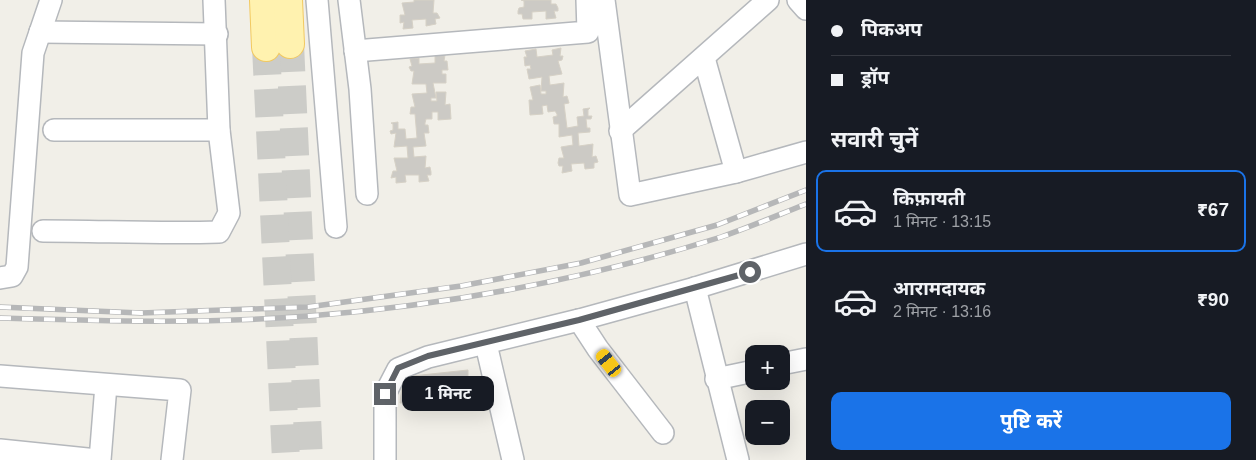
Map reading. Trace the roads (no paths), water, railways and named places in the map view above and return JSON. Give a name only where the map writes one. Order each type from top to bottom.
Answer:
[{"type":"main road","points":[[264,0],[278,46],[288,0]]},
{"type":"street","points":[[0,278],[12,276],[17,267],[33,53],[51,0]]},
{"type":"street","points":[[43,231],[118,231],[167,234],[219,232],[229,213],[219,130],[217,34],[214,0]]},
{"type":"street","points":[[317,0],[336,227]]},
{"type":"street","points":[[349,0],[367,194]]},
{"type":"street","points":[[355,51],[588,32],[586,0]]},
{"type":"street","points":[[620,131],[768,0]]},
{"type":"street","points":[[798,0],[806,9]]},
{"type":"street","points":[[610,4],[620,131],[630,195],[736,172],[806,152]]},
{"type":"street","points":[[40,32],[217,34]]},
{"type":"street","points":[[704,58],[736,172]]},
{"type":"street","points":[[54,130],[219,130]]},
{"type":"street","points":[[386,460],[385,394],[398,368],[428,356],[486,344],[579,320],[695,288],[806,254]]},
{"type":"street","points":[[695,288],[716,379],[738,460]]},
{"type":"street","points":[[579,320],[598,349],[663,433]]},
{"type":"street","points":[[486,344],[512,460]]},
{"type":"street","points":[[790,362],[806,358]]},
{"type":"street","points":[[716,379],[745,372]]},
{"type":"street","points":[[0,376],[180,390],[172,460]]},
{"type":"street","points":[[0,450],[99,460],[106,385]]},
{"type":"tunnel","points":[[290,44],[309,460]]},
{"type":"tunnel","points":[[266,47],[286,460]]},
{"type":"railway","points":[[0,307],[141,313],[308,307],[461,286],[581,263],[717,225],[806,190]]},
{"type":"railway","points":[[0,318],[116,321],[270,319],[413,305],[517,288],[620,266],[721,237],[806,204]]}]
